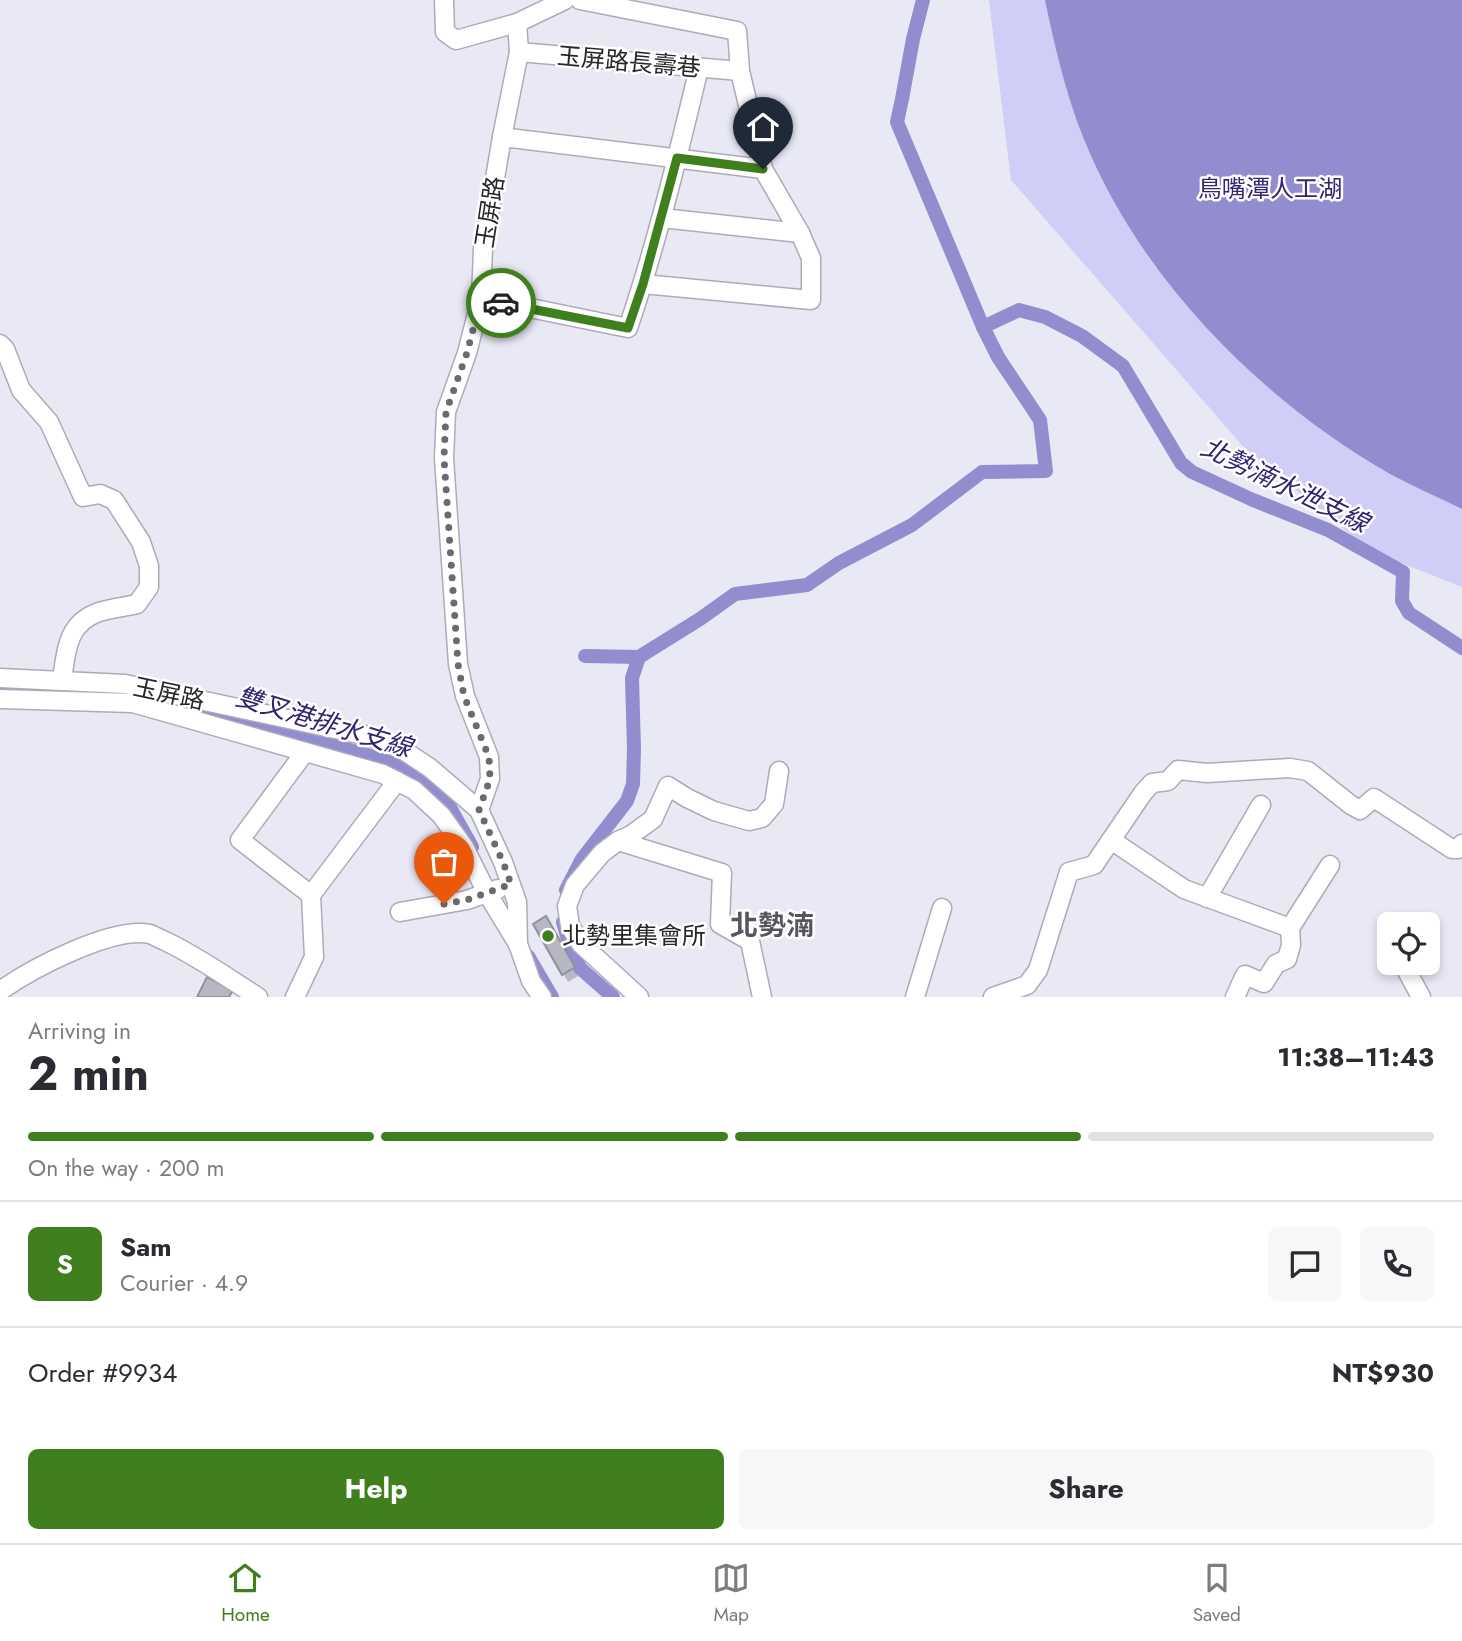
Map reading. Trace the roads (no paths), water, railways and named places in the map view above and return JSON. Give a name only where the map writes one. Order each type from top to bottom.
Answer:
[{"type":"street","points":[[444,0],[445,32],[456,40],[517,23],[565,0]]},
{"type":"street","points":[[580,0],[737,31],[740,71],[763,169],[800,233],[811,258],[811,300],[643,284]]},
{"type":"street","name":"玉屏路","points":[[479,810],[490,779],[489,757],[464,696],[458,664],[444,458],[446,412],[467,353],[481,298],[483,249],[519,52],[517,23]]},
{"type":"street","name":"玉屏路長壽巷","points":[[519,52],[740,71]]},
{"type":"street","points":[[481,298],[628,328],[662,218],[699,68]]},
{"type":"street","points":[[502,137],[763,169]]},
{"type":"street","points":[[662,218],[800,233]]},
{"type":"street","points":[[0,344],[5,349],[21,390],[49,422],[83,497],[100,494],[114,500],[141,542],[149,566],[149,587],[137,604],[98,612],[79,623],[68,641],[62,680]]},
{"type":"street","name":"玉屏路","points":[[0,678],[125,684],[368,736],[400,748],[430,768],[479,810],[503,862],[517,902],[518,944],[531,981],[541,997]]},
{"type":"street","points":[[0,699],[133,703],[383,774],[414,790],[441,815],[464,847],[486,893],[518,944]]},
{"type":"street","points":[[305,752],[240,840],[311,895]]},
{"type":"street","points":[[993,997],[1027,985],[1038,970],[1069,872],[1094,865],[1143,793],[1152,783],[1168,781],[1178,769],[1208,772],[1290,768],[1308,771],[1360,810],[1374,798],[1452,849],[1458,849],[1462,844]]},
{"type":"street","points":[[637,995],[586,949],[570,926],[567,906],[575,885],[603,853],[653,819],[668,786],[714,811],[748,821],[762,818],[774,804],[779,771]]},
{"type":"street","points":[[295,997],[314,957],[311,895],[397,781]]},
{"type":"street","points":[[1207,898],[1261,805]]},
{"type":"street","points":[[1111,840],[1184,889],[1290,928]]},
{"type":"street","points":[[618,841],[722,873],[720,924],[750,941],[762,997]]},
{"type":"street","points":[[1235,997],[1245,975],[1264,984],[1276,964],[1287,959],[1291,945],[1290,928],[1330,864]]},
{"type":"street","points":[[400,912],[467,900],[511,884]]},
{"type":"street","points":[[915,997],[942,908]]},
{"type":"street","points":[[0,991],[19,978],[90,944],[124,934],[150,934],[178,947],[258,997]]},
{"type":"street","points":[[1409,975],[1421,997]]},
{"type":"waterway","points":[[585,656],[639,657],[735,594],[807,585],[839,563],[912,525],[982,472],[1046,471],[1040,420],[998,357],[983,327],[897,122],[923,0]]},
{"type":"waterway","name":"北勢湳水泄支線","points":[[983,327],[1019,310],[1045,317],[1082,336],[1123,366],[1181,463],[1192,472],[1253,500],[1328,530],[1403,572],[1402,601],[1409,613],[1462,648]]},
{"type":"waterway","points":[[566,890],[582,859],[627,801],[633,784],[632,678],[639,657]]},
{"type":"waterway","name":"雙叉港排水支線","points":[[0,688],[49,688]]},
{"type":"waterway","name":"雙叉港排水支線","points":[[97,690],[146,697]]},
{"type":"waterway","name":"雙叉港排水支線","points":[[179,704],[391,762],[411,772],[448,804],[472,847]]},
{"type":"waterway","points":[[563,922],[580,968],[613,997]]},
{"type":"waterway","name":"雙叉港排水支線","points":[[528,956],[552,997]]},
{"type":"place","name":"北勢里集會所","points":[[548,936]]},
{"type":"district","name":"北勢湳","points":[[772,925]]},
{"type":"park label","name":"鳥嘴潭人工湖","points":[[1270,189]]}]
